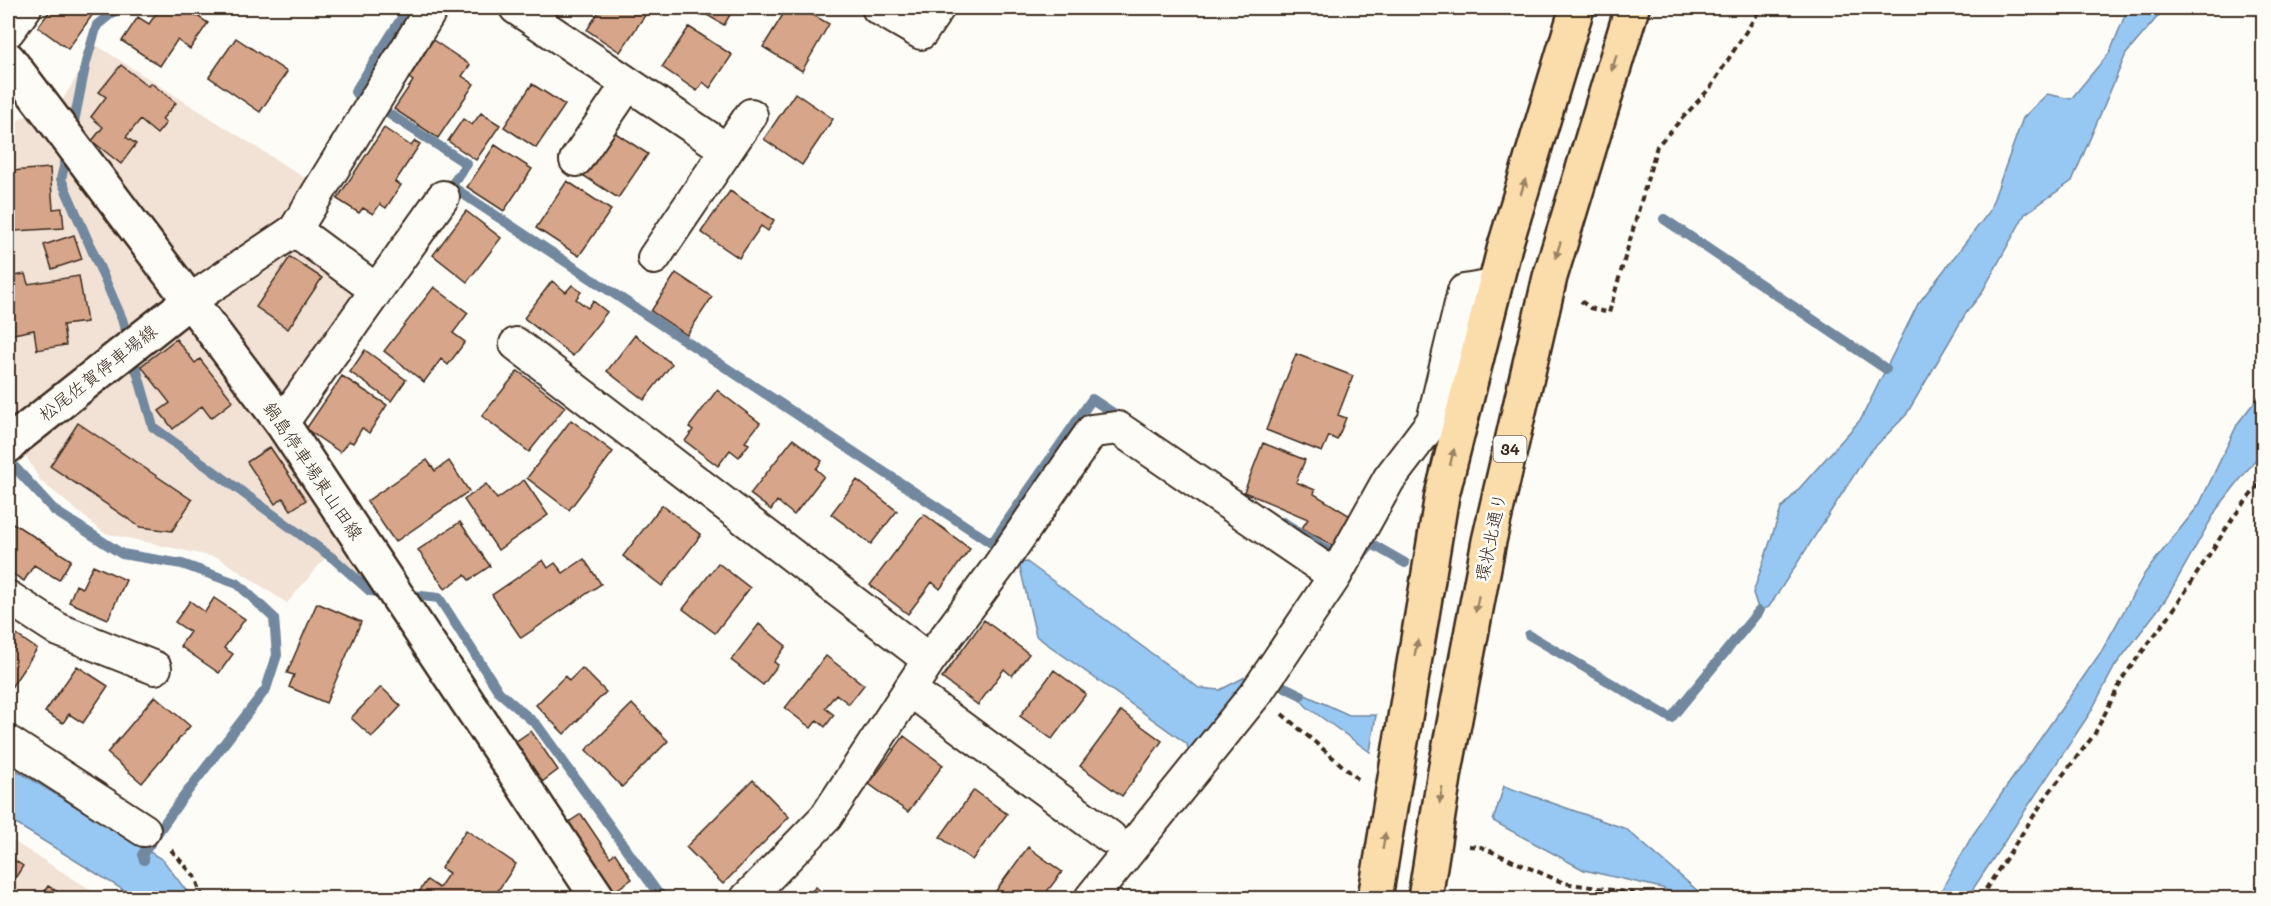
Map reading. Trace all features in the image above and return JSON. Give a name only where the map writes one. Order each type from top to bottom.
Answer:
[{"type":"highway","points":[[1375,898],[1442,495],[1494,286],[1577,8]]},
{"type":"highway","name":"環状北通り","points":[[1425,898],[1447,760],[1489,541],[1550,278],[1632,8]]},
{"type":"main road","name":"鍋島停車場東山田線","points":[[8,59],[282,423],[598,898]]},
{"type":"main road","name":"松尾佐賀停車場線","points":[[12,442],[189,301]]},
{"type":"street","points":[[8,31],[25,8]]},
{"type":"street","points":[[189,301],[295,230],[432,8]]},
{"type":"street","points":[[516,8],[727,150]]},
{"type":"street","points":[[878,8],[921,33],[938,8]]},
{"type":"street","points":[[576,160],[628,84]]},
{"type":"street","points":[[654,258],[751,115]]},
{"type":"street","points":[[282,423],[443,197]]},
{"type":"street","points":[[295,230],[376,290]]},
{"type":"street","points":[[1091,898],[1265,680],[1342,563],[1389,479],[1433,421],[1464,291],[1494,286]]},
{"type":"street","points":[[516,344],[929,660]]},
{"type":"street","points":[[747,898],[826,817],[929,660],[1007,555],[1092,431],[1118,428],[1342,563]]},
{"type":"street","points":[[8,597],[59,630],[155,668]]},
{"type":"street","points":[[910,690],[1110,837]]},
{"type":"street","points":[[8,742],[144,830]]},
{"type":"path","points":[[1550,278],[1590,308],[1609,314],[1657,146],[1710,88],[1761,8]]},
{"type":"path","points":[[1980,898],[2048,794],[2094,735],[2124,676],[2172,612],[2235,515],[2264,478]]},
{"type":"path","points":[[1265,680],[1373,791],[1390,802]]},
{"type":"path","points":[[1434,842],[1481,847],[1564,883],[1657,898]]},
{"type":"path","points":[[171,850],[195,877],[203,898]]},
{"type":"shaded area","points":[[96,45],[311,182],[287,213],[398,288],[299,425],[394,564],[365,582],[325,558],[287,603],[219,558],[104,533],[40,480],[8,426],[8,125],[63,99]]},
{"type":"shaded area","points":[[8,838],[104,898],[8,898]]},
{"type":"water","points":[[2128,8],[2165,8],[2126,54],[2072,181],[2025,214],[1981,294],[1966,313],[1906,415],[1867,455],[1769,607],[1759,611],[1753,593],[1781,509],[1861,419],[1918,304],[1989,212],[2023,118],[2047,94],[2071,99],[2110,52]]},
{"type":"water","points":[[2263,391],[2263,450],[2217,509],[2166,599],[2115,666],[2090,713],[1967,898],[1937,898],[1972,836],[2101,652],[2145,573],[2199,505],[2238,423]]},
{"type":"water","points":[[1027,562],[1199,688],[1220,690],[1253,673],[1189,753],[1187,744],[1036,636],[1019,563]]},
{"type":"water","points":[[1290,688],[1349,715],[1376,715],[1370,752],[1307,707]]},
{"type":"water","points":[[8,765],[163,860],[190,898],[130,898],[125,891],[8,819]]},
{"type":"water","points":[[1504,786],[1626,829],[1706,898],[1682,898],[1662,888],[1584,870],[1493,821]]},
{"type":"building","points":[[52,8],[93,8],[96,10],[68,49],[38,27]]},
{"type":"building","points":[[160,8],[185,8],[208,23],[190,49],[177,40],[160,66],[122,41],[138,17],[149,24]]},
{"type":"building","points":[[601,8],[650,8],[620,52],[587,30]]},
{"type":"building","points":[[695,8],[734,8],[724,25]]},
{"type":"building","points":[[787,8],[801,8],[829,24],[802,71],[763,47]]},
{"type":"building","points":[[689,27],[732,55],[710,88],[703,82],[697,91],[662,67]]},
{"type":"building","points":[[236,38],[287,72],[260,112],[209,77]]},
{"type":"building","points":[[433,40],[470,65],[462,76],[474,84],[438,138],[394,109],[413,81],[409,78]]},
{"type":"building","points":[[121,65],[148,86],[151,83],[176,103],[162,119],[166,123],[157,134],[140,120],[126,137],[136,144],[121,164],[92,141],[103,127],[91,117],[106,97],[99,92]]},
{"type":"building","points":[[532,84],[565,105],[536,148],[504,127]]},
{"type":"building","points":[[795,93],[833,119],[802,165],[764,139]]},
{"type":"building","points":[[481,113],[500,125],[476,160],[448,141],[463,119],[472,125]]},
{"type":"building","points":[[384,128],[411,146],[415,141],[420,144],[395,182],[401,185],[386,208],[380,204],[373,214],[363,208],[359,213],[337,199]]},
{"type":"building","points":[[611,130],[648,154],[618,198],[581,174]]},
{"type":"building","points":[[495,145],[532,169],[504,211],[467,187]]},
{"type":"building","points":[[50,168],[53,209],[62,208],[64,228],[15,231],[11,171]]},
{"type":"building","points":[[567,181],[611,210],[579,256],[536,228]]},
{"type":"building","points":[[730,191],[774,220],[768,231],[761,226],[739,258],[701,232]]},
{"type":"building","points":[[466,211],[501,238],[467,282],[433,255]]},
{"type":"building","points":[[74,235],[82,259],[52,269],[44,245]]},
{"type":"building","points":[[290,257],[322,278],[288,329],[256,307]]},
{"type":"building","points":[[676,273],[712,297],[687,335],[651,311]]},
{"type":"building","points":[[25,274],[28,284],[79,276],[87,322],[63,325],[66,345],[37,350],[34,330],[8,335],[8,277]]},
{"type":"building","points":[[552,281],[566,292],[572,285],[581,292],[576,299],[588,308],[593,301],[607,312],[573,356],[524,318]]},
{"type":"building","points":[[434,287],[468,313],[453,333],[465,342],[448,365],[441,359],[424,382],[384,351]]},
{"type":"building","points":[[635,335],[672,364],[644,400],[607,371]]},
{"type":"building","points":[[176,339],[195,363],[200,359],[233,401],[211,418],[202,406],[173,429],[159,411],[170,403],[141,366]]},
{"type":"building","points":[[365,350],[406,380],[391,401],[350,372]]},
{"type":"building","points":[[1296,354],[1353,376],[1338,415],[1346,418],[1337,440],[1329,436],[1322,452],[1266,430]]},
{"type":"building","points":[[518,371],[565,407],[529,452],[482,416]]},
{"type":"building","points":[[342,376],[387,405],[369,433],[362,428],[353,443],[349,441],[340,452],[306,429]]},
{"type":"building","points":[[717,390],[760,423],[745,442],[749,444],[739,457],[730,450],[718,466],[685,441],[693,430],[689,427]]},
{"type":"building","points":[[571,420],[613,452],[569,510],[527,478]]},
{"type":"building","points":[[78,423],[192,500],[172,531],[140,527],[50,466]]},
{"type":"building","points":[[793,439],[822,461],[816,469],[824,476],[794,515],[777,501],[771,510],[750,494]]},
{"type":"building","points":[[1263,443],[1305,460],[1296,482],[1315,490],[1314,494],[1352,517],[1335,547],[1302,528],[1308,519],[1244,492]]},
{"type":"building","points":[[270,447],[306,500],[291,510],[283,498],[275,504],[247,462]]},
{"type":"building","points":[[427,460],[435,471],[449,461],[469,491],[395,542],[367,501]]},
{"type":"building","points":[[524,480],[548,515],[498,550],[464,500],[486,484],[497,499]]},
{"type":"building","points":[[857,480],[897,511],[871,544],[831,514]]},
{"type":"building","points":[[662,505],[701,535],[662,586],[623,556]]},
{"type":"building","points":[[924,514],[970,549],[940,589],[932,582],[908,614],[870,585]]},
{"type":"building","points":[[8,520],[71,560],[59,580],[34,565],[24,581],[8,571]]},
{"type":"building","points":[[460,522],[490,566],[469,580],[465,575],[445,589],[418,550]]},
{"type":"building","points":[[584,559],[601,584],[521,638],[492,595],[543,560],[548,568],[555,563],[563,573]]},
{"type":"building","points":[[718,563],[750,588],[715,633],[683,609]]},
{"type":"building","points":[[93,565],[126,580],[108,619],[69,602],[76,585],[82,588]]},
{"type":"building","points":[[214,598],[245,619],[224,648],[233,654],[219,673],[180,646],[190,632],[175,622],[190,601],[205,612]]},
{"type":"building","points":[[317,603],[361,622],[326,703],[289,687],[294,675],[287,673]]},
{"type":"building","points":[[984,620],[1029,654],[1012,676],[1004,669],[978,705],[942,678]]},
{"type":"building","points":[[759,624],[786,646],[774,662],[778,665],[763,685],[731,660]]},
{"type":"building","points":[[8,629],[37,649],[8,692]]},
{"type":"building","points":[[826,656],[864,685],[849,704],[836,694],[825,708],[834,715],[825,727],[817,720],[811,728],[785,708]]},
{"type":"building","points":[[77,666],[108,686],[83,723],[69,714],[63,723],[45,712]]},
{"type":"building","points":[[582,668],[606,692],[564,734],[536,705],[565,676],[569,681]]},
{"type":"building","points":[[1054,670],[1086,694],[1052,739],[1020,716]]},
{"type":"building","points":[[381,687],[401,706],[372,737],[351,718]]},
{"type":"building","points":[[155,696],[190,726],[142,783],[107,753]]},
{"type":"building","points":[[632,704],[668,741],[622,787],[586,750]]},
{"type":"building","points":[[1121,711],[1162,741],[1122,796],[1080,766]]},
{"type":"building","points":[[531,731],[558,770],[542,782],[515,742]]},
{"type":"building","points":[[904,736],[943,765],[908,812],[869,784]]},
{"type":"building","points":[[753,780],[789,817],[723,884],[686,847]]},
{"type":"building","points":[[974,790],[1007,814],[972,860],[940,837]]},
{"type":"building","points":[[581,814],[610,857],[615,853],[632,879],[613,892],[566,824]]},
{"type":"building","points":[[466,830],[516,864],[493,898],[415,898],[427,880],[439,888],[449,873],[441,868]]},
{"type":"building","points":[[1028,847],[1062,872],[1042,898],[1004,898],[995,892]]},
{"type":"building","points":[[8,856],[23,866],[8,889]]},
{"type":"building","points":[[48,886],[68,898],[40,898]]},
{"type":"building","points":[[816,887],[828,898],[804,898]]},
{"type":"waterway","points":[[72,132],[86,62],[97,25],[118,8]]},
{"type":"waterway","points":[[408,8],[355,92],[467,164],[451,186],[1005,552]]},
{"type":"waterway","points":[[68,150],[61,179],[122,319],[153,427],[334,559],[370,591],[388,593]]},
{"type":"waterway","points":[[1664,219],[1886,369]]},
{"type":"waterway","points":[[992,543],[1092,399],[1124,420]]},
{"type":"waterway","points":[[8,456],[11,463],[55,511],[122,554],[182,564],[238,584],[274,618],[277,655],[266,689],[178,804],[142,855],[144,860]]},
{"type":"waterway","points":[[1283,522],[1341,559]]},
{"type":"waterway","points":[[1359,559],[1372,544],[1405,563]]},
{"type":"waterway","points":[[403,594],[439,598],[499,692],[537,725],[657,892],[665,898]]},
{"type":"waterway","points":[[1529,635],[1671,718],[1759,611]]},
{"type":"waterway","points":[[1270,680],[1301,695]]}]
